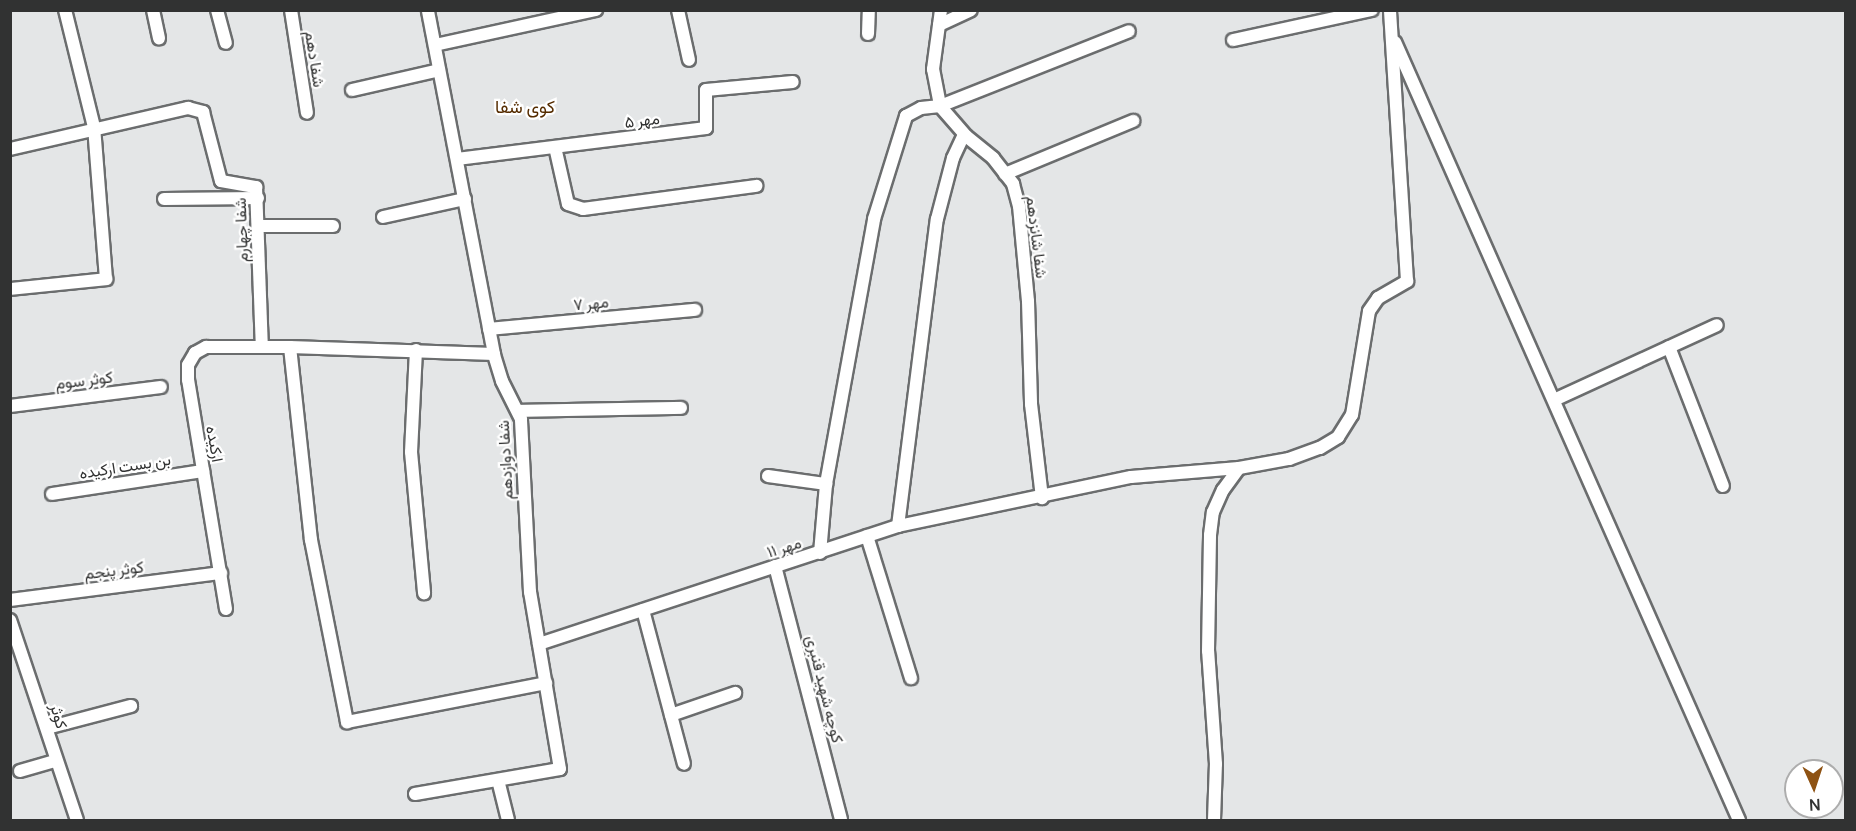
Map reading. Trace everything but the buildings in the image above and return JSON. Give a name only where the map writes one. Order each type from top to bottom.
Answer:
[{"type":"street","points":[[10,289],[106,279],[94,127],[65,10]]},
{"type":"street","points":[[153,10],[159,38]]},
{"type":"street","points":[[217,10],[226,43]]},
{"type":"street","name":"شفا دهم","points":[[291,10],[307,113]]},
{"type":"street","name":"شفا دوازدهم","points":[[415,794],[560,769],[527,558],[519,411],[502,381],[494,354],[428,10]]},
{"type":"street","points":[[435,45],[596,10]]},
{"type":"street","points":[[678,10],[689,60]]},
{"type":"street","points":[[868,34],[869,10]]},
{"type":"street","name":"شفا شانزدهم","points":[[941,10],[933,69],[940,106],[964,134],[993,158],[1013,184],[1019,206],[1028,301],[1031,404],[1042,498]]},
{"type":"street","points":[[939,25],[971,10]]},
{"type":"street","points":[[1233,40],[1372,10]]},
{"type":"street","points":[[1390,10],[1391,33],[1739,820]]},
{"type":"street","points":[[820,553],[826,484],[874,219],[898,134],[906,116],[912,111],[940,106],[1129,31]]},
{"type":"street","name":"مهر ۱۱","points":[[539,644],[898,526],[1042,498],[1131,477],[1239,468],[1320,448],[1348,427],[1369,312],[1378,298],[1407,281],[1391,33]]},
{"type":"street","points":[[352,90],[439,70]]},
{"type":"street","name":"مهر ۵","points":[[457,159],[706,128],[706,90],[793,82]]},
{"type":"street","name":"شفا چهارم","points":[[94,127],[197,108],[208,121],[221,181],[252,185],[258,198],[262,347]]},
{"type":"street","points":[[1005,174],[1132,121]]},
{"type":"street","points":[[10,149],[94,127]]},
{"type":"street","points":[[898,526],[937,219],[953,158],[964,134]]},
{"type":"street","points":[[555,147],[568,204],[584,208],[756,186]]},
{"type":"street","points":[[164,199],[258,198]]},
{"type":"street","points":[[383,217],[465,199]]},
{"type":"street","points":[[258,226],[333,226]]},
{"type":"street","name":"مهر ۷","points":[[489,329],[695,310]]},
{"type":"street","points":[[1554,400],[1717,325]]},
{"type":"street","name":"ارکیده","points":[[226,609],[188,365],[195,353],[206,346],[262,347]]},
{"type":"street","points":[[262,347],[494,354]]},
{"type":"street","points":[[290,347],[309,530],[347,722],[546,683]]},
{"type":"street","points":[[1669,347],[1723,486]]},
{"type":"street","points":[[416,350],[411,452],[424,592]]},
{"type":"street","name":"کوثر سوم","points":[[10,406],[161,387]]},
{"type":"street","points":[[519,411],[681,408]]},
{"type":"street","points":[[1214,820],[1216,764],[1208,651],[1209,547],[1213,512],[1223,490],[1239,468]]},
{"type":"street","name":"بن بست ارکیده","points":[[52,494],[203,471]]},
{"type":"street","points":[[768,476],[826,484]]},
{"type":"street","points":[[867,536],[911,678]]},
{"type":"street","name":"کوچه شهید قنبری","points":[[775,566],[841,820]]},
{"type":"street","name":"کوثر پنجم","points":[[10,600],[221,573]]},
{"type":"street","points":[[643,610],[684,764]]},
{"type":"street","name":"کوثر","points":[[10,620],[77,820]]},
{"type":"street","points":[[671,714],[735,693]]},
{"type":"street","points":[[46,728],[131,706]]},
{"type":"street","points":[[20,771],[56,761]]},
{"type":"street","points":[[498,780],[508,820]]},
{"type":"district","name":"کوی شفا","points":[[525,106]]}]
